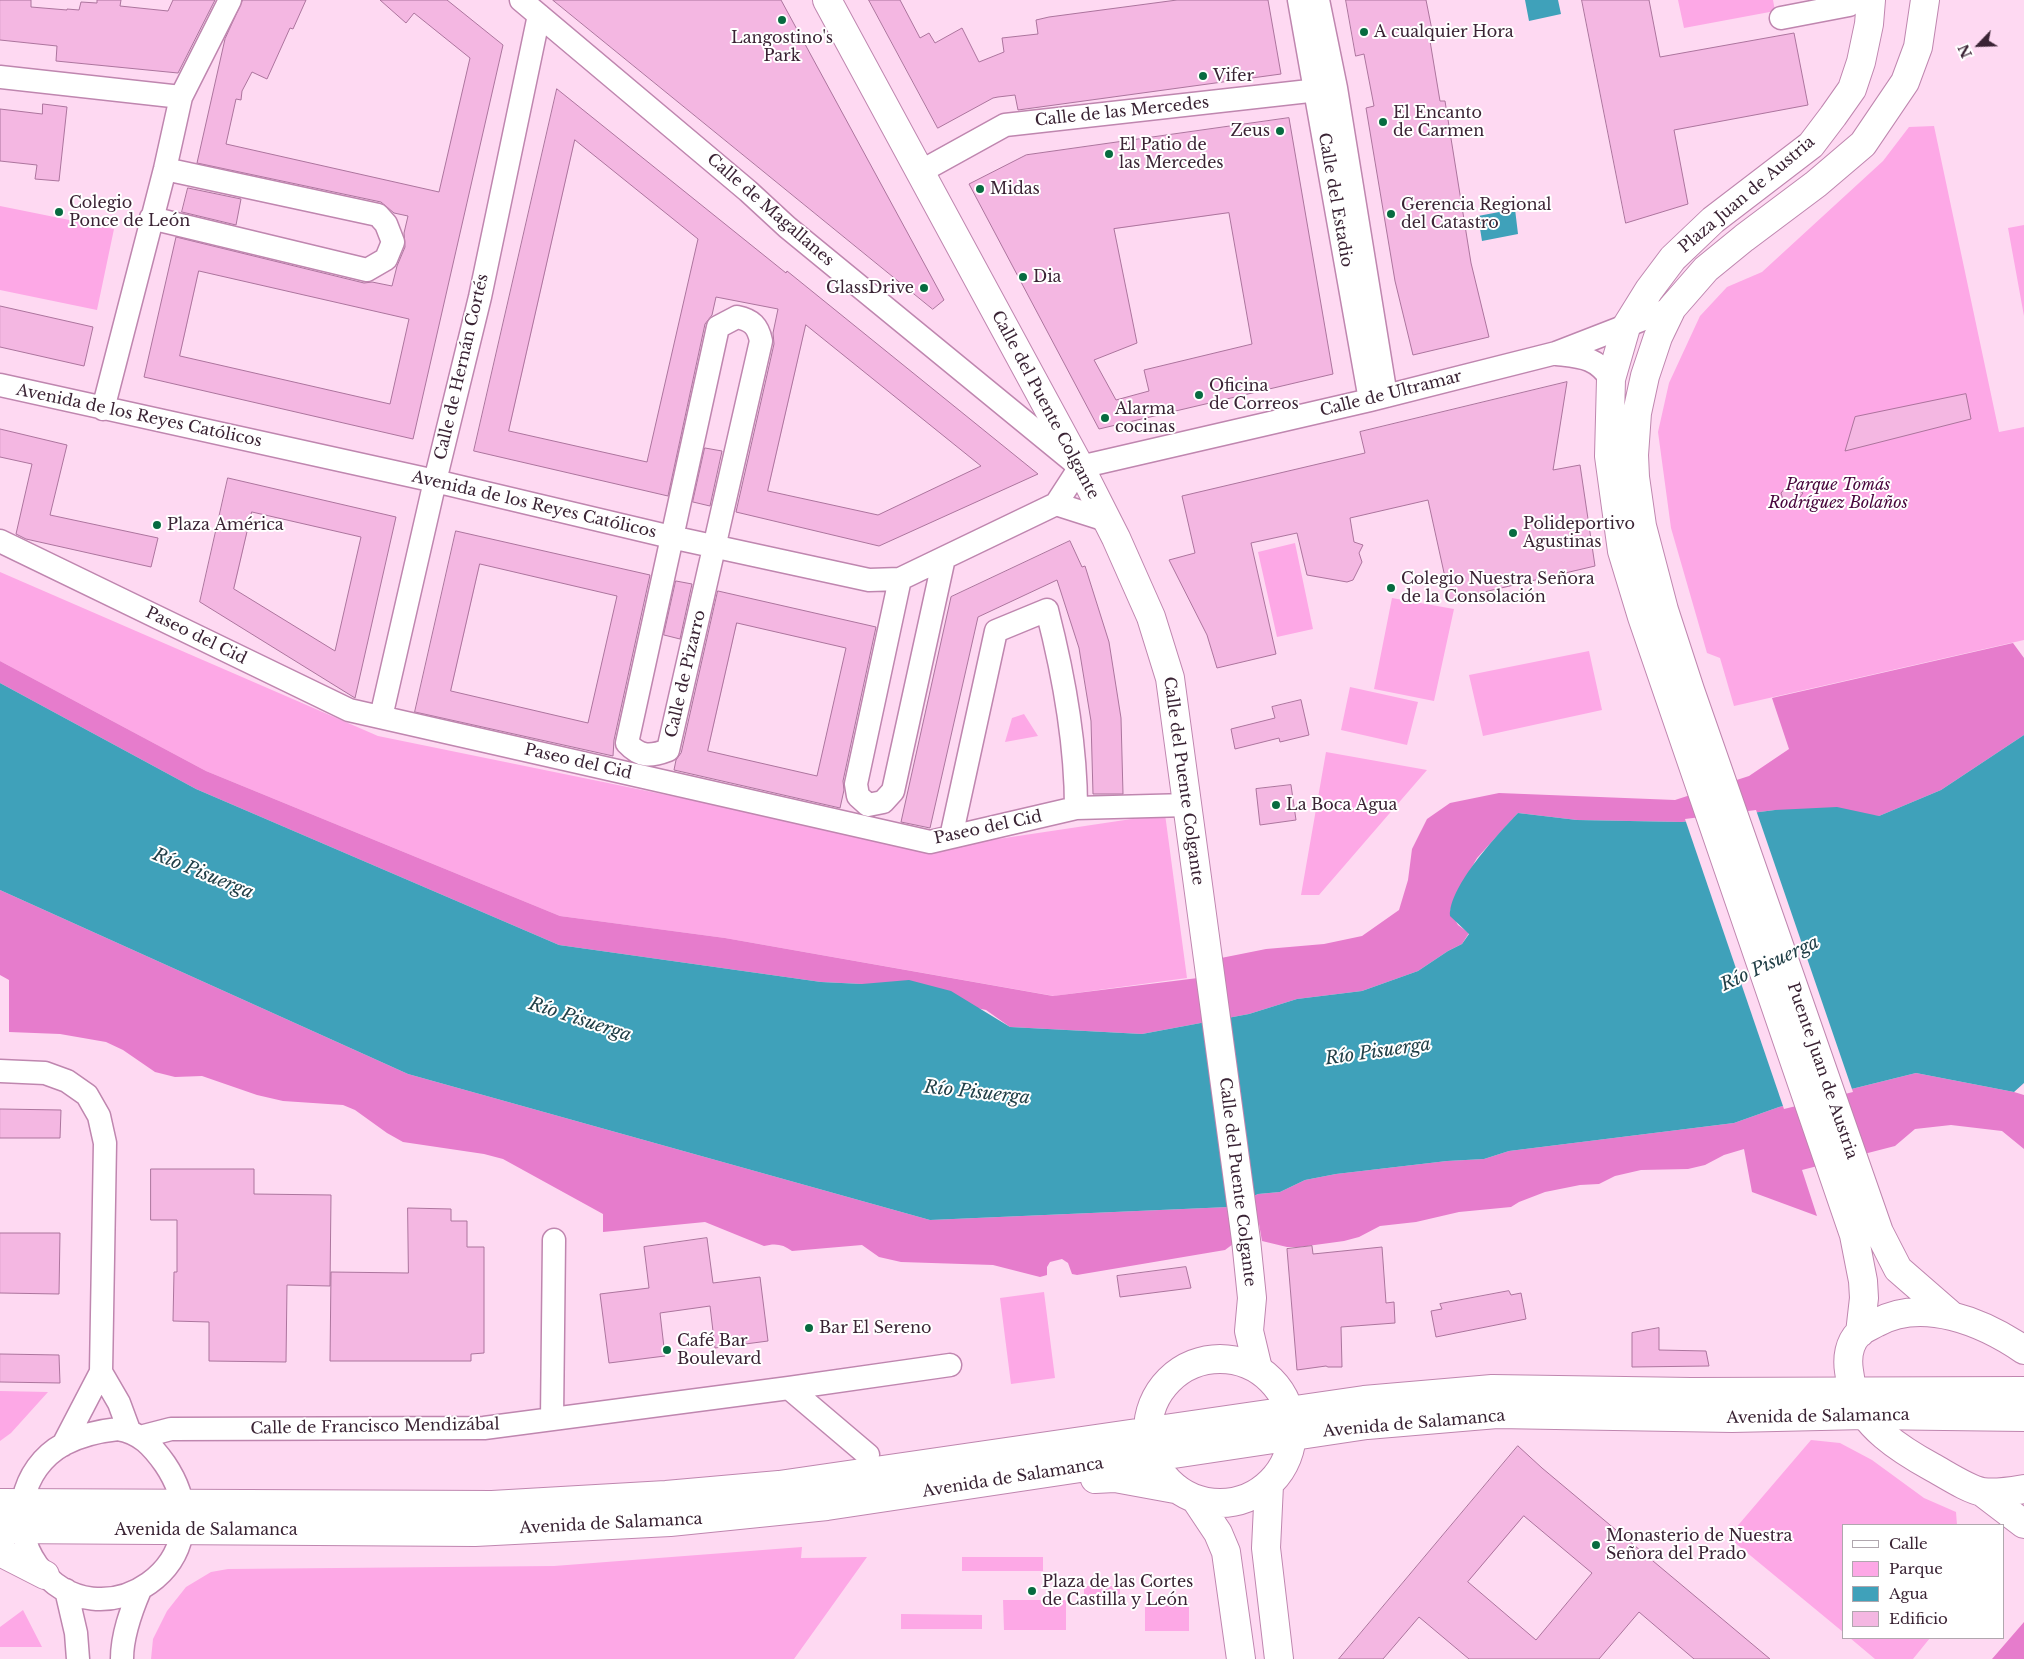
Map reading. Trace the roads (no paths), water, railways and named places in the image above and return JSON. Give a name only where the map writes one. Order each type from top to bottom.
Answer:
[{"type":"main road","name":"Calle del Puente Colgante","points":[[827,0],[1080,467],[1151,617],[1170,678],[1246,1240],[1252,1298],[1249,1331],[1258,1370]]},
{"type":"main road","name":"Plaza Juan de Austria","points":[[1679,693],[1664,610],[1642,526],[1634,455],[1637,413],[1645,376],[1658,337],[1672,308],[1706,269],[1816,184],[1863,144],[1905,82],[1918,47],[1925,0]]},
{"type":"main road","name":"Plaza Juan de Austria","points":[[1679,693],[1622,551],[1609,456],[1611,380],[1626,327],[1673,258],[1713,220],[1811,145],[1852,89],[1861,62],[1869,24],[1860,2]]},
{"type":"main road","name":"Puente Juan de Austria","points":[[1679,693],[1859,1215],[1879,1232],[1898,1269],[1952,1316]]},
{"type":"main road","name":"Puente Juan de Austria","points":[[1859,1215],[1854,1235],[1863,1280],[1864,1298],[1860,1332]]},
{"type":"main road","points":[[2024,1350],[2004,1337],[1979,1325],[1952,1316],[1916,1312],[1890,1315],[1860,1332],[1847,1357],[1852,1390],[1865,1416],[1885,1437],[1920,1460],[1982,1492],[2024,1524]]},
{"type":"main road","points":[[1050,1472],[1064,1483],[1115,1478],[1186,1495],[1220,1504],[1238,1501],[1254,1495],[1269,1485],[1280,1470],[1288,1454],[1290,1423],[1282,1394],[1271,1380],[1258,1370],[1240,1362],[1222,1359],[1202,1361],[1185,1368],[1170,1379],[1158,1394],[1150,1411],[1148,1430],[1153,1458],[1161,1473],[1186,1495],[1218,1533],[1226,1552],[1241,1659]]},
{"type":"main road","name":"Avenida de Salamanca","points":[[183,1516],[475,1532],[670,1522],[827,1506],[1153,1458],[1414,1394],[1492,1389],[1691,1392],[2024,1390]]},
{"type":"main road","name":"Avenida de Salamanca","points":[[11,1516],[183,1516],[492,1505],[666,1495],[778,1485],[876,1463],[1148,1430],[1290,1423],[1367,1425],[1497,1414],[1749,1418],[1865,1416],[2024,1417]]},
{"type":"main road","points":[[1269,1485],[1266,1548],[1279,1659]]},
{"type":"main road","points":[[1982,1492],[2012,1491],[2024,1488]]},
{"type":"main road","points":[[0,1552],[56,1583]]},
{"type":"street","points":[[103,409],[165,169],[181,97],[230,0]]},
{"type":"street","name":"Calle de Magallanes","points":[[521,0],[748,191],[787,227],[1080,467]]},
{"type":"street","name":"Calle del Estadio","points":[[1299,0],[1326,89]]},
{"type":"street","name":"Calle del Estadio","points":[[1318,0],[1326,89],[1378,398]]},
{"type":"street","name":"Plaza Juan de Austria","points":[[1782,18],[1860,2]]},
{"type":"street","name":"Calle de Hernán Cortés","points":[[381,717],[435,481],[480,297],[539,15]]},
{"type":"street","points":[[0,77],[181,97]]},
{"type":"street","name":"Calle de las Mercedes","points":[[920,172],[1005,125],[1326,89]]},
{"type":"street","points":[[151,218],[367,270],[386,259],[392,242],[386,224],[378,215],[165,169]]},
{"type":"street","name":"Plaza Juan de Austria","points":[[1626,327],[1672,308]]},
{"type":"street","name":"Calle de Pizarro","points":[[737,317],[750,320],[759,332],[761,341],[668,750],[649,756],[637,753],[627,743],[671,537],[718,327],[737,317]]},
{"type":"street","name":"Calle de Ultramar","points":[[1080,467],[1378,398],[1556,354],[1626,327]]},
{"type":"street","name":"Calle de Ultramar","points":[[1556,354],[1588,358],[1604,369],[1611,380]]},
{"type":"street","name":"Avenida de los Reyes Católicos","points":[[0,385],[435,481],[671,537],[869,580],[900,579],[1056,504]]},
{"type":"street","points":[[1020,418],[1035,412],[1041,397]]},
{"type":"street","points":[[1080,467],[1056,504],[1106,520]]},
{"type":"street","name":"Paseo del Cid","points":[[0,541],[349,710],[930,842],[1076,808],[1188,805]]},
{"type":"street","points":[[900,579],[856,784],[858,796],[868,804],[883,802],[893,791],[944,558]]},
{"type":"street","points":[[951,837],[996,631],[1047,610],[1058,654],[1071,723],[1076,808]]},
{"type":"street","points":[[0,1071],[45,1073],[67,1081],[87,1095],[99,1116],[105,1143],[101,1372],[63,1444],[43,1460],[29,1480],[11,1516],[29,1554],[56,1583],[76,1633],[78,1659]]},
{"type":"street","points":[[552,1419],[554,1240]]},
{"type":"street","name":"Calle de Francisco Mendizábal","points":[[63,1444],[99,1431],[118,1429],[134,1434],[171,1429],[484,1428],[950,1365]]},
{"type":"street","points":[[56,1583],[89,1598],[110,1599],[126,1596],[140,1590],[158,1577],[172,1559],[179,1545],[183,1516],[175,1479],[149,1444],[134,1434],[101,1372]]},
{"type":"street","points":[[789,1388],[876,1463]]},
{"type":"street","points":[[122,1659],[122,1647],[131,1611],[140,1590]]},
{"type":"water","points":[[1525,0],[1558,0],[1561,14],[1529,21]]},
{"type":"water","points":[[1515,209],[1518,234],[1482,241],[1478,216]]},
{"type":"water","name":"Río Pisuerga","points":[[0,683],[196,789],[559,945],[821,982],[862,984],[909,980],[951,991],[1010,1027],[1142,1034],[1249,1014],[1297,999],[1362,991],[1418,971],[1462,944],[1469,934],[1450,916],[1457,890],[1476,861],[1518,813],[1577,820],[1682,822],[1775,810],[1837,807],[1879,816],[1941,790],[2024,735],[2024,1083],[2014,1092],[1916,1073],[1779,1107],[1734,1123],[1509,1151],[1484,1159],[1447,1161],[1336,1174],[1305,1180],[1280,1192],[1258,1194],[1229,1207],[930,1220],[408,1074],[0,890]]},
{"type":"place","name":"Langostino's Park","points":[[782,20]]},
{"type":"place","name":"A cualquier Hora","points":[[1364,32]]},
{"type":"place","name":"Vifer","points":[[1203,76]]},
{"type":"place","name":"El Encanto de Carmen","points":[[1383,122]]},
{"type":"place","name":"Zeus","points":[[1280,131]]},
{"type":"place","name":"El Patio de las Mercedes","points":[[1109,154]]},
{"type":"place","name":"Midas","points":[[980,189]]},
{"type":"place","name":"Colegio Ponce de León","points":[[59,212]]},
{"type":"place","name":"Gerencia Regional del Catastro","points":[[1391,214]]},
{"type":"place","name":"Dia","points":[[1023,277]]},
{"type":"place","name":"GlassDrive","points":[[924,288]]},
{"type":"place","name":"Oficina de Correos","points":[[1199,395]]},
{"type":"place","name":"Alarma cocinas","points":[[1105,418]]},
{"type":"place","name":"Plaza América","points":[[157,525]]},
{"type":"place","name":"Polideportivo Agustinas","points":[[1513,533]]},
{"type":"place","name":"Colegio Nuestra Señora de la Consolación","points":[[1391,588]]},
{"type":"place","name":"La Boca Agua","points":[[1276,805]]},
{"type":"place","name":"Bar El Sereno","points":[[809,1328]]},
{"type":"place","name":"Café Bar Boulevard","points":[[667,1350]]},
{"type":"place","name":"Monasterio de Nuestra Señora del Prado","points":[[1596,1545]]},
{"type":"place","name":"Plaza de las Cortes de Castilla y León","points":[[1032,1591]]},
{"type":"park label","name":"Parque Tomás Rodríguez Bolaños","points":[[1838,494]]}]
